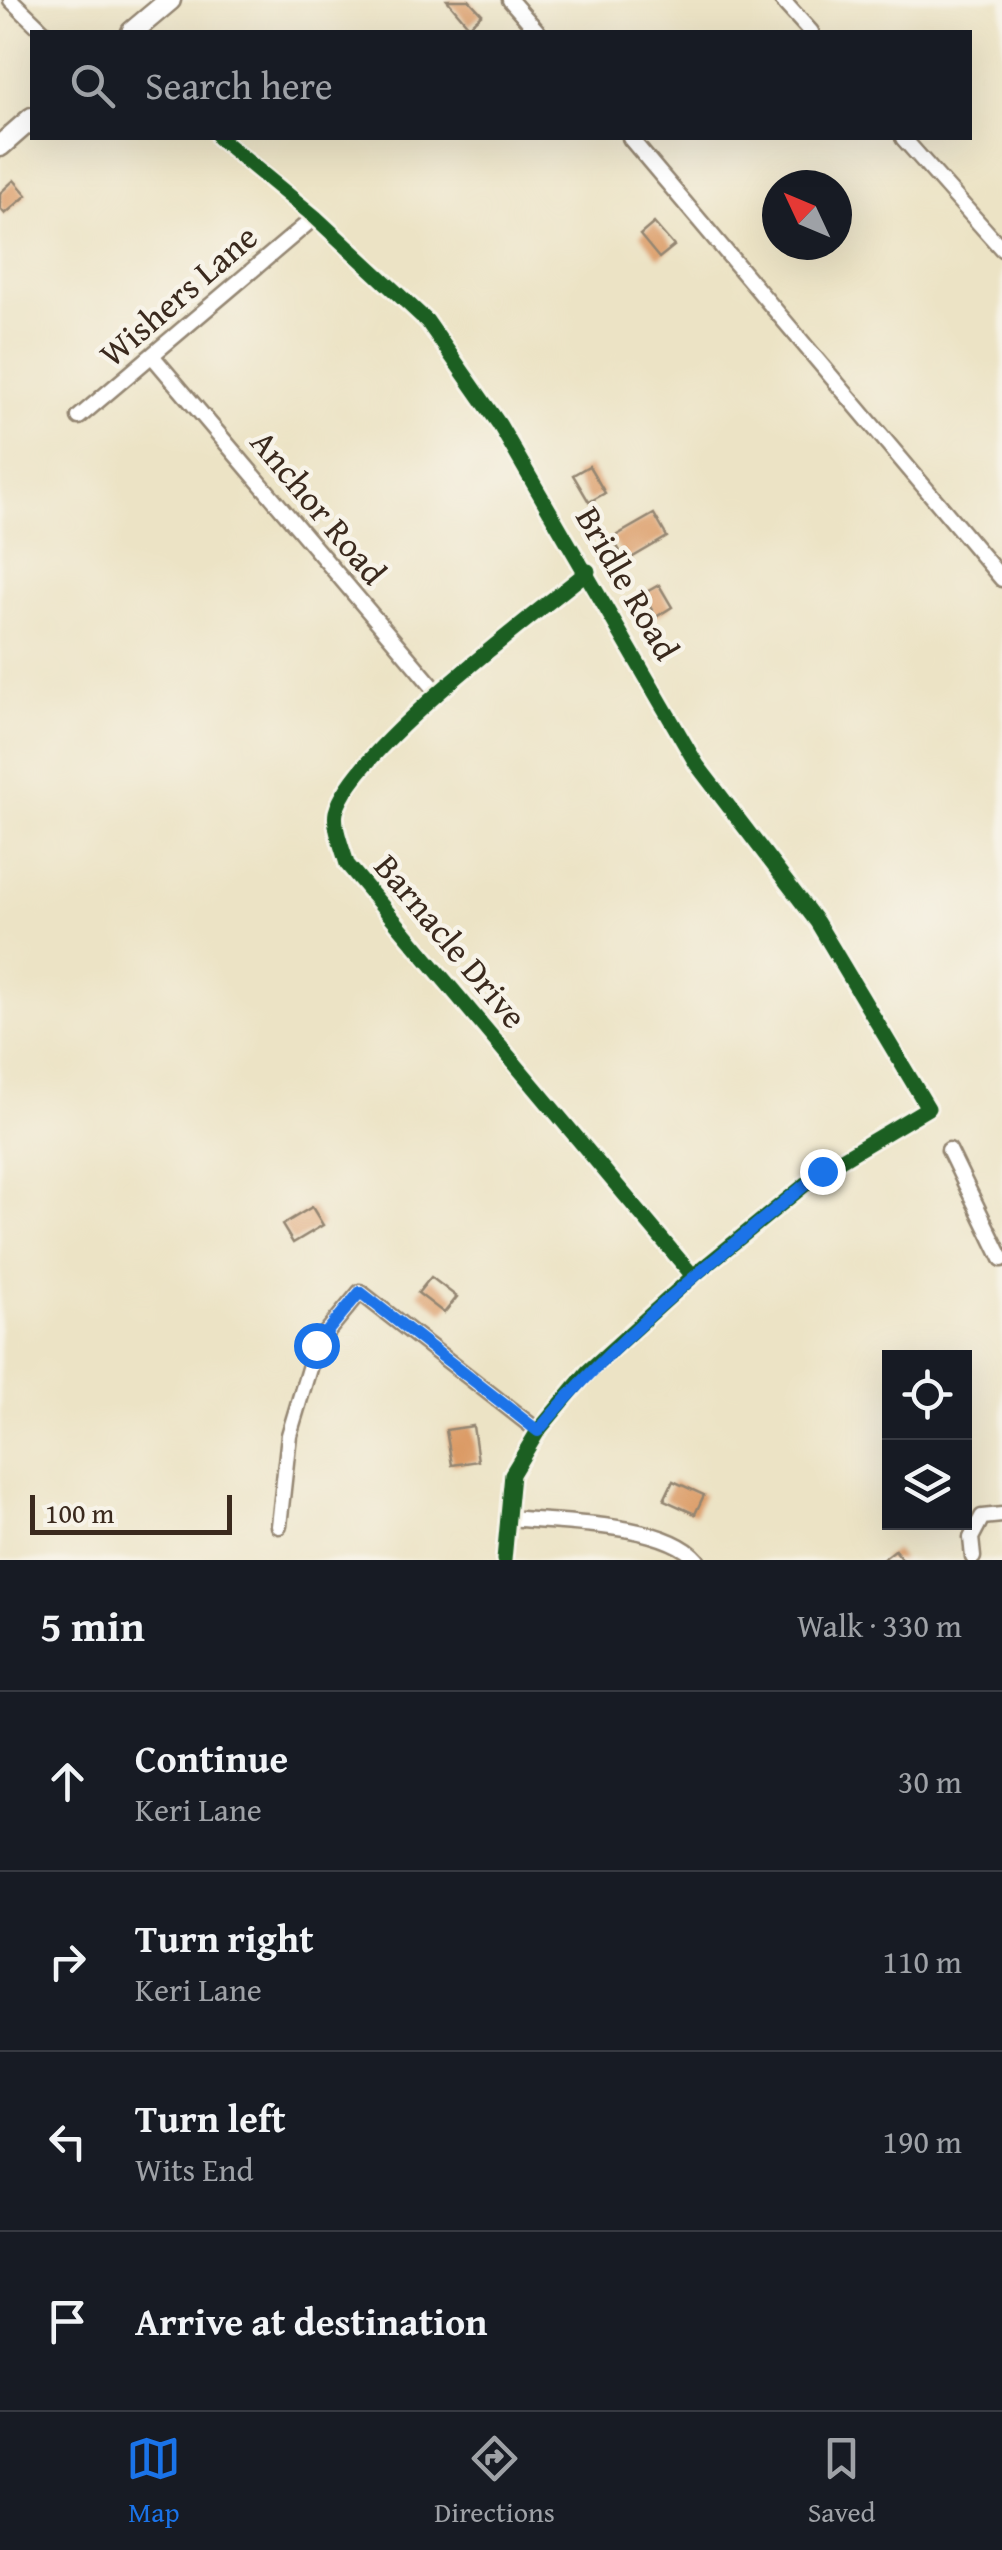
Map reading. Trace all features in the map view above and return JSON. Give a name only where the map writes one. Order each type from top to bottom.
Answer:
[{"type":"street","points":[[11,0],[42,30]]},
{"type":"street","points":[[134,30],[170,0]]},
{"type":"street","points":[[510,0],[536,30]]},
{"type":"street","points":[[782,0],[809,30]]},
{"type":"street","points":[[0,146],[30,120]]},
{"type":"street","name":"Bridle Road","points":[[221,140],[315,217],[427,320],[500,424],[588,570],[697,765],[817,922],[928,1108],[822,1171],[693,1276]]},
{"type":"street","points":[[632,140],[1002,578]]},
{"type":"street","points":[[906,140],[1002,249]]},
{"type":"street","name":"Wishers Lane","points":[[79,418],[315,217]]},
{"type":"street","name":"Anchor Road","points":[[154,358],[438,694]]},
{"type":"street","name":"Barnacle Drive","points":[[588,570],[438,694],[346,786],[334,817],[348,864],[693,1276]]},
{"type":"street","points":[[949,1150],[1002,1259]]},
{"type":"street","points":[[504,1560],[512,1474],[538,1431],[588,1371],[693,1276]]},
{"type":"street","points":[[278,1526],[290,1435],[316,1345],[360,1292],[538,1431]]},
{"type":"street","points":[[975,1559],[974,1528],[982,1517],[1002,1515]]},
{"type":"street","points":[[510,1518],[645,1533],[690,1551],[697,1560]]},
{"type":"building","points":[[447,0],[469,0],[482,14],[469,26]]},
{"type":"building","points":[[14,180],[27,195],[5,214],[0,208],[0,193]]},
{"type":"building","points":[[654,223],[674,246],[659,258],[640,235]]},
{"type":"building","points":[[589,466],[605,493],[589,502],[573,475]]},
{"type":"building","points":[[654,514],[667,537],[626,561],[612,538]]},
{"type":"building","points":[[659,585],[672,607],[656,617],[643,594]]},
{"type":"building","points":[[312,1207],[323,1225],[293,1243],[282,1225]]},
{"type":"building","points":[[431,1277],[457,1297],[444,1313],[418,1293]]},
{"type":"building","points":[[473,1426],[478,1461],[452,1465],[446,1430]]},
{"type":"building","points":[[673,1481],[704,1495],[695,1514],[664,1500]]},
{"type":"building","points":[[895,1550],[903,1560],[882,1560]]},
{"type":"cycle path","points":[[221,140],[315,217],[427,321],[499,424],[697,765],[817,922],[928,1108],[822,1171],[693,1276],[588,1371],[538,1431],[512,1474],[504,1560]]},
{"type":"cycle path","points":[[588,571],[447,686],[374,755],[349,786],[336,812],[336,824],[347,864],[693,1276]]},
{"type":"route","points":[[316,1345],[360,1292],[538,1431],[588,1371],[693,1276],[822,1171]]}]
